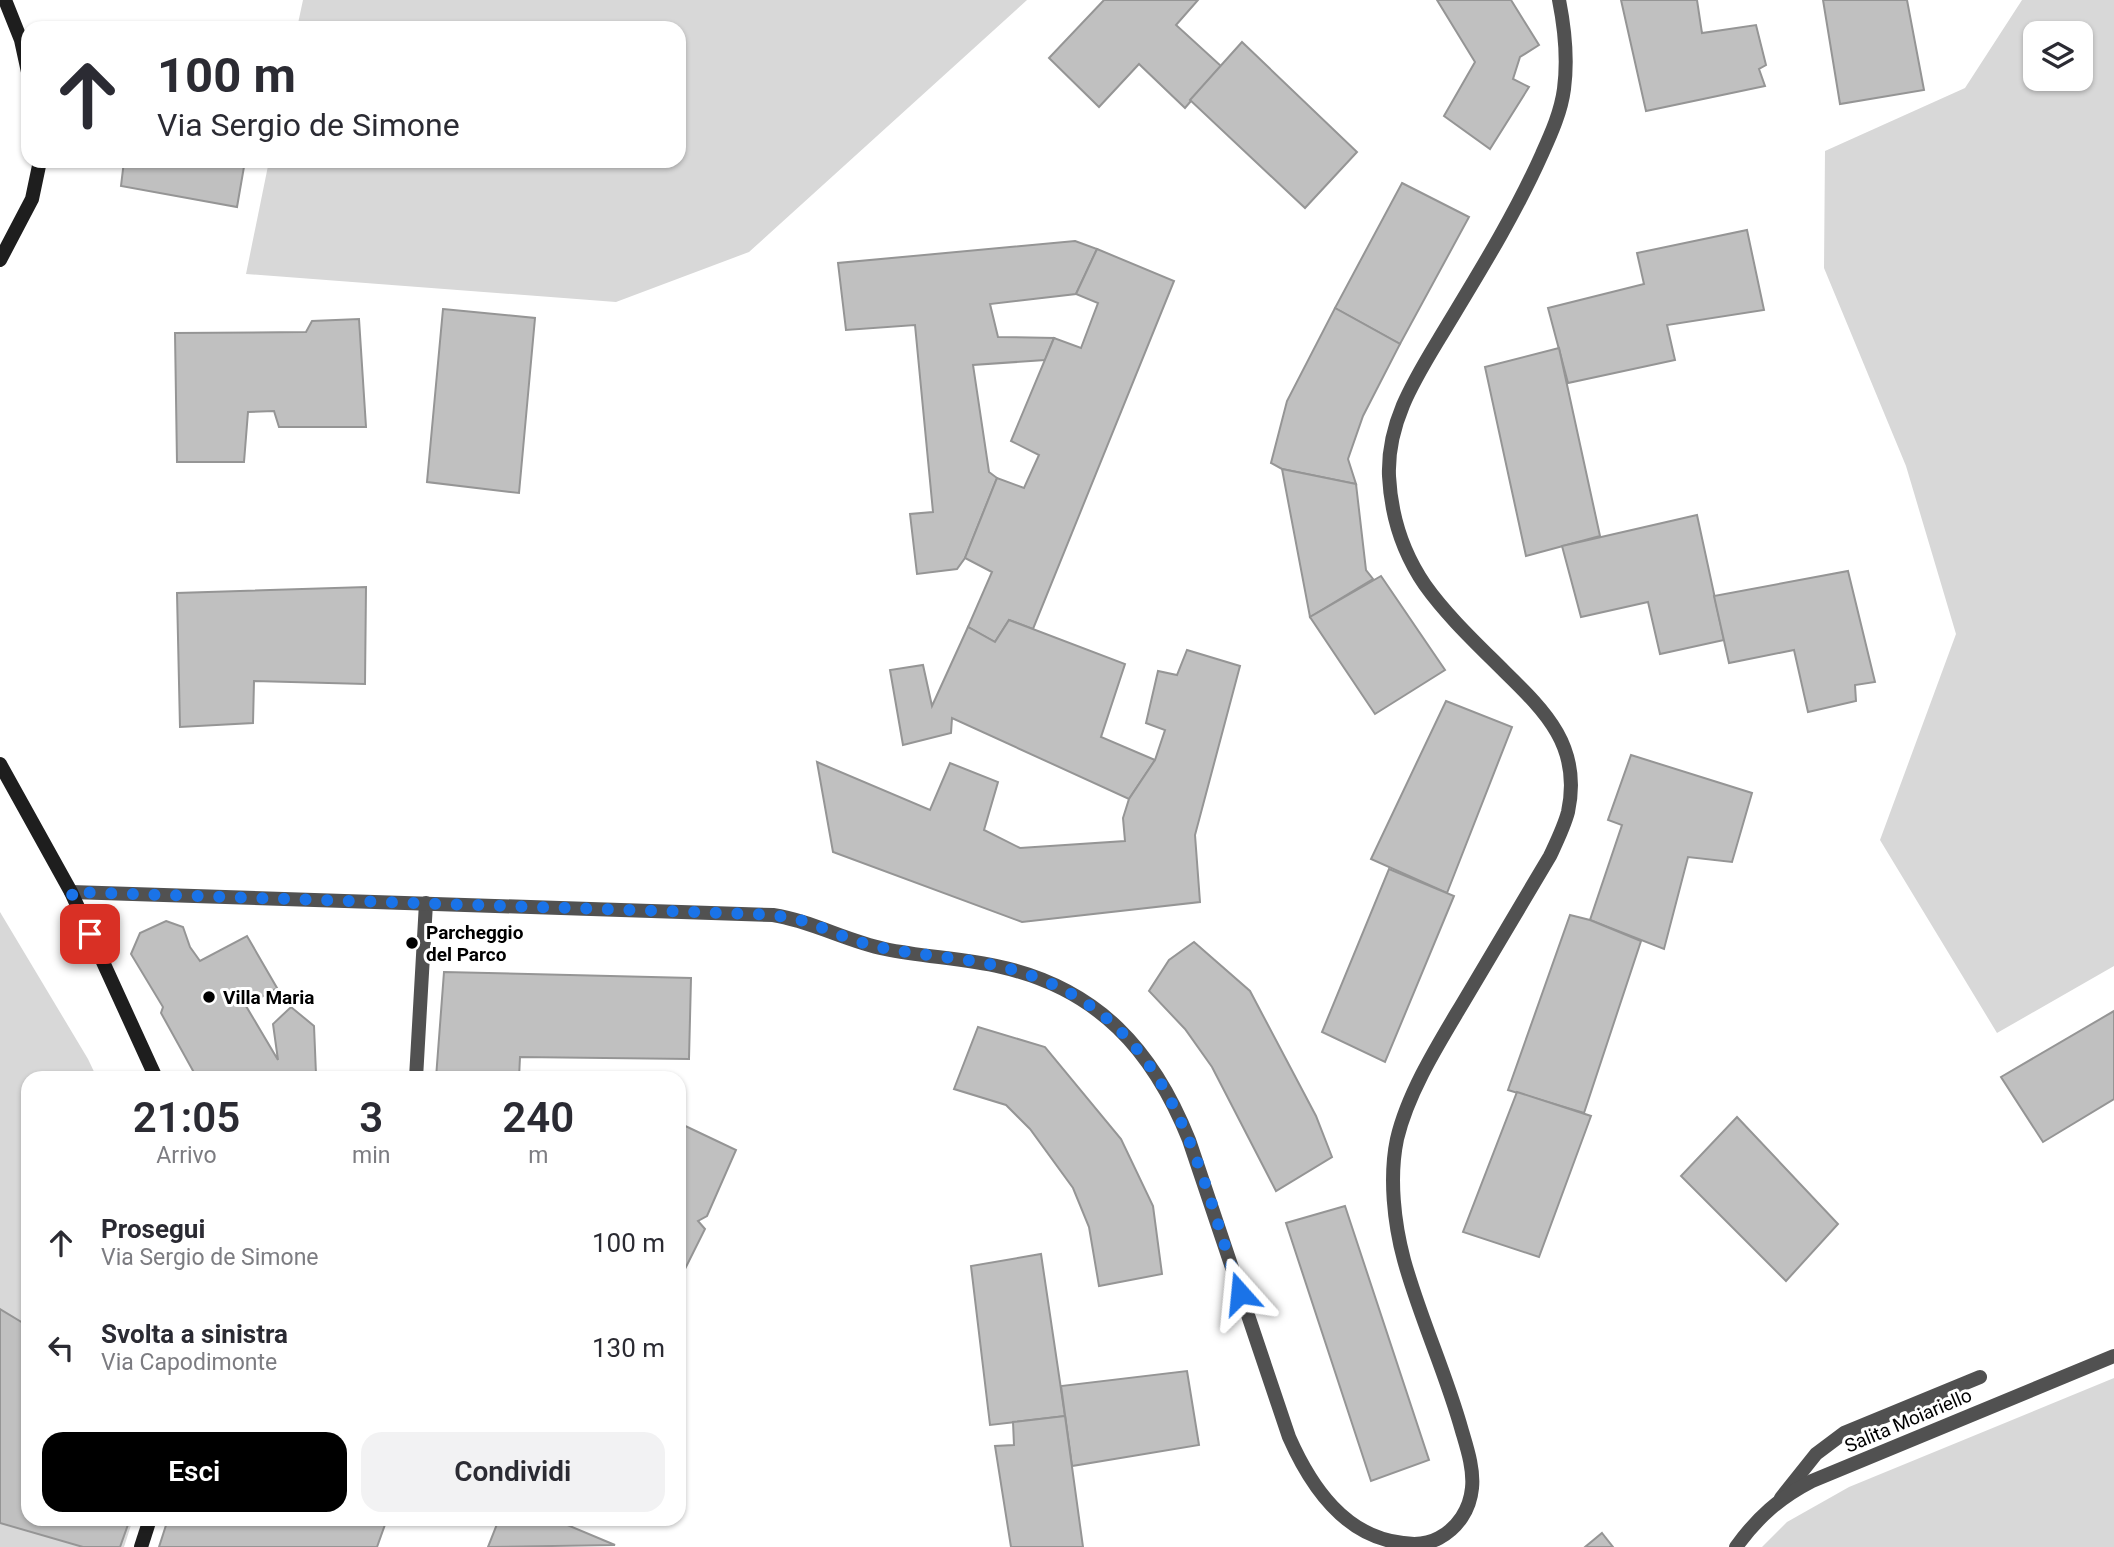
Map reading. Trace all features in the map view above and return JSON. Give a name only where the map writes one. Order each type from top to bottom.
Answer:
[{"type":"street","points":[[5,0],[21,40]]},
{"type":"street","points":[[71,892],[756,914],[788,917],[848,939],[887,949],[959,959],[1034,976],[1088,1002],[1116,1025],[1146,1058],[1176,1107],[1289,1437],[1311,1480],[1331,1506],[1347,1520],[1362,1531],[1386,1541],[1413,1544],[1432,1542],[1448,1534],[1460,1522],[1472,1489],[1472,1474],[1457,1412],[1405,1260],[1394,1201],[1395,1155],[1401,1124],[1432,1055],[1550,856],[1565,823],[1571,788],[1569,762],[1551,720],[1530,695],[1458,623],[1417,573],[1397,525],[1389,459],[1396,423],[1409,390],[1515,210],[1554,126],[1564,92],[1566,59],[1559,0]]},
{"type":"street","points":[[0,260],[32,199],[39,168]]},
{"type":"street","points":[[0,764],[71,892],[153,1071]]},
{"type":"street","points":[[416,1071],[426,903]]},
{"type":"street","name":"Salita Moiariello","points":[[1736,1547],[1757,1519],[1781,1499],[1812,1481],[2114,1356]]},
{"type":"street","points":[[1781,1499],[1815,1454],[1844,1433],[1980,1377]]},
{"type":"street","points":[[141,1547],[148,1526]]},
{"type":"shaded area","points":[[303,0],[1027,0],[749,252],[616,302],[246,274],[268,168],[686,168],[686,21],[298,21]]},
{"type":"shaded area","points":[[2022,0],[2114,0],[2114,966],[1997,1033],[1880,840],[1956,634],[1906,466],[1824,268],[1825,151],[1965,88]]},
{"type":"shaded area","points":[[0,912],[94,1071],[21,1071],[21,1526],[131,1526],[124,1547],[0,1547]]},
{"type":"shaded area","points":[[2114,1378],[2114,1547],[1762,1547],[1787,1522],[1849,1487]]},
{"type":"building","points":[[1104,0],[1198,0],[1176,25],[1221,66],[1185,108],[1139,64],[1099,107],[1049,58]]},
{"type":"building","points":[[1437,0],[1511,0],[1539,45],[1520,57],[1513,79],[1529,87],[1490,149],[1444,116],[1475,62]]},
{"type":"building","points":[[1621,0],[1697,0],[1702,33],[1756,25],[1766,65],[1759,69],[1765,86],[1646,111]]},
{"type":"building","points":[[1823,0],[1907,0],[1924,90],[1840,104]]},
{"type":"building","points":[[1242,42],[1357,152],[1305,208],[1190,100]]},
{"type":"building","points":[[123,168],[244,168],[237,207],[121,186]]},
{"type":"building","points":[[1402,183],[1469,217],[1400,344],[1335,308]]},
{"type":"building","points":[[1747,230],[1764,310],[1667,325],[1675,360],[1568,383],[1548,308],[1644,284],[1637,253]]},
{"type":"building","points":[[1075,241],[1097,249],[1076,294],[990,304],[998,337],[1054,338],[1045,360],[973,365],[989,472],[997,478],[965,558],[957,569],[917,574],[910,514],[933,512],[915,325],[846,330],[838,263]]},
{"type":"building","points":[[1097,249],[1174,281],[1033,629],[1009,620],[995,642],[968,627],[992,572],[965,558],[997,478],[1024,488],[1039,455],[1011,441],[1054,338],[1081,348],[1098,303],[1076,294]]},
{"type":"building","points":[[1335,308],[1400,344],[1363,416],[1348,459],[1356,484],[1282,469],[1271,463],[1287,401]]},
{"type":"building","points":[[443,309],[535,318],[519,493],[427,482]]},
{"type":"building","points":[[359,319],[366,427],[279,427],[274,411],[248,412],[244,462],[177,462],[175,333],[306,332],[312,321]]},
{"type":"building","points":[[1559,348],[1600,536],[1526,556],[1485,367]]},
{"type":"building","points":[[1282,469],[1356,484],[1366,570],[1373,579],[1310,617]]},
{"type":"building","points":[[1697,515],[1724,640],[1660,654],[1648,602],[1581,617],[1562,546]]},
{"type":"building","points":[[1848,571],[1875,682],[1855,685],[1856,701],[1808,712],[1794,650],[1729,663],[1714,596]]},
{"type":"building","points":[[1381,576],[1445,670],[1375,714],[1310,617]]},
{"type":"building","points":[[366,587],[365,684],[254,681],[253,723],[180,727],[177,593]]},
{"type":"building","points":[[1009,620],[1125,664],[1101,737],[1155,760],[1129,799],[952,718],[951,733],[903,745],[890,670],[923,665],[932,706],[968,627],[995,642]]},
{"type":"building","points":[[1187,650],[1240,666],[1195,835],[1200,902],[1022,922],[833,852],[817,762],[930,810],[950,763],[998,782],[984,830],[1020,848],[1125,841],[1123,818],[1129,799],[1155,760],[1165,730],[1146,723],[1158,671],[1177,675]]},
{"type":"building","points":[[1446,701],[1512,727],[1447,893],[1371,859]]},
{"type":"building","points":[[1631,755],[1752,793],[1732,862],[1688,857],[1664,949],[1590,920],[1622,825],[1608,820]]},
{"type":"building","points":[[1389,869],[1454,896],[1385,1062],[1322,1032]]},
{"type":"building","points":[[1570,915],[1590,920],[1641,941],[1584,1113],[1508,1090]]},
{"type":"building","name":"Villa Maria","points":[[166,921],[183,927],[190,947],[200,961],[247,936],[277,988],[246,1006],[278,1060],[273,1024],[291,1007],[314,1026],[316,1071],[193,1071],[161,1013],[163,1007],[131,954],[140,933]]},
{"type":"building","points":[[1194,942],[1250,991],[1316,1116],[1332,1157],[1276,1191],[1212,1067],[1185,1029],[1149,991],[1169,960]]},
{"type":"building","points":[[444,972],[691,978],[689,1059],[520,1057],[519,1071],[437,1071]]},
{"type":"building","points":[[2114,1011],[2114,1099],[2043,1142],[2001,1077]]},
{"type":"building","points":[[978,1027],[1045,1047],[1121,1139],[1153,1206],[1162,1274],[1099,1286],[1089,1227],[1073,1188],[1030,1129],[1006,1105],[954,1089]]},
{"type":"building","points":[[1517,1092],[1591,1116],[1539,1257],[1463,1232]]},
{"type":"building","points":[[1737,1117],[1838,1224],[1786,1281],[1681,1176]]},
{"type":"building","points":[[686,1126],[736,1150],[707,1216],[698,1221],[705,1229],[686,1267]]},
{"type":"building","points":[[1345,1206],[1429,1460],[1371,1481],[1286,1223]]},
{"type":"building","points":[[1041,1254],[1065,1416],[990,1425],[971,1266]]},
{"type":"building","points":[[0,1309],[21,1322],[21,1526],[128,1526],[120,1547],[83,1547],[0,1523]]},
{"type":"building","points":[[1187,1371],[1199,1445],[1072,1466],[1061,1386]]},
{"type":"building","points":[[1065,1416],[1083,1547],[1011,1547],[995,1446],[1014,1445],[1013,1422]]},
{"type":"building","points":[[166,1526],[384,1526],[377,1547],[159,1547]]},
{"type":"building","points":[[496,1526],[570,1526],[615,1545],[488,1547]]},
{"type":"building","points":[[1602,1533],[1613,1547],[1585,1547]]},
{"type":"place","name":"Parcheggio del Parco","points":[[412,943]]},
{"type":"place","name":"Villa Maria","points":[[209,997]]},
{"type":"route","points":[[90,934],[71,892],[756,914],[804,921],[867,945],[959,959],[1034,976],[1088,1002],[1116,1025],[1151,1066],[1176,1107],[1189,1140],[1240,1293]]}]
